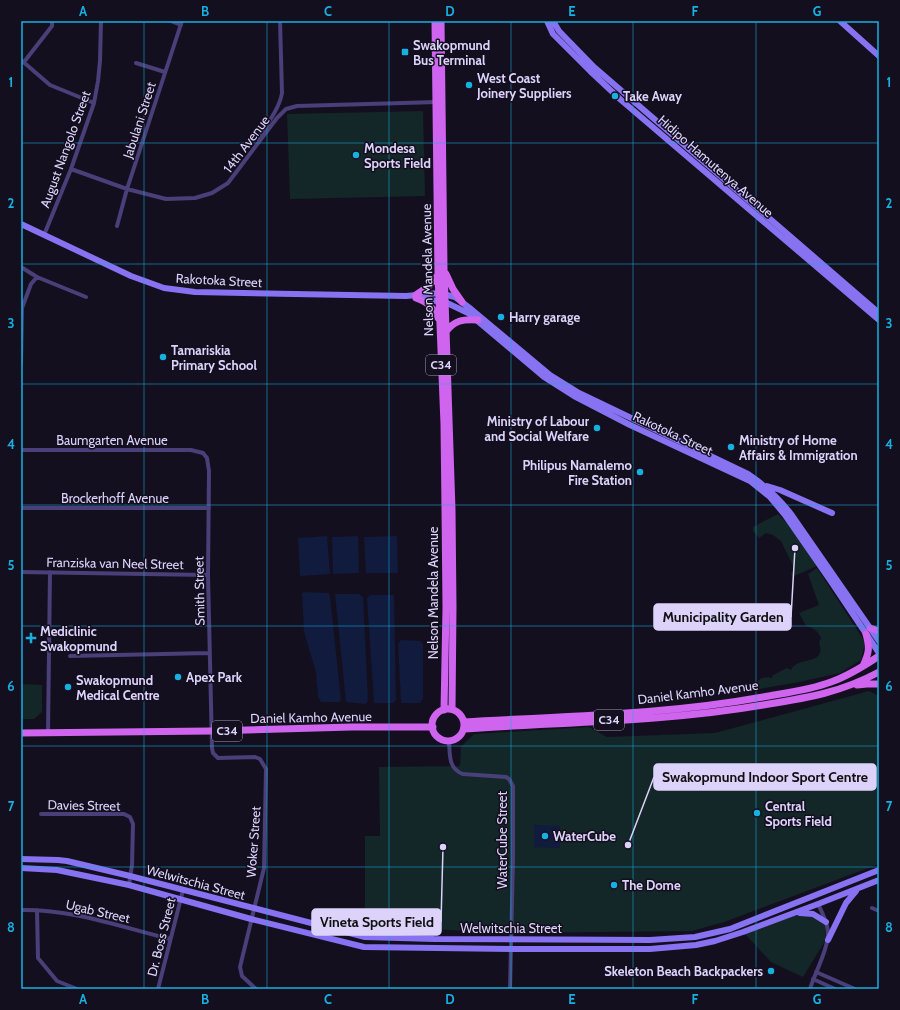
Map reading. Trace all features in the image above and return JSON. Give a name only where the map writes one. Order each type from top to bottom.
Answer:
[{"type":"main road","name":"Nelson Mandela Avenue","points":[[435,21],[444,269],[439,320],[444,424],[448,710]]},
{"type":"main road","name":"Nelson Mandela Avenue","points":[[441,21],[438,274],[445,333],[452,510],[453,607],[448,710]]},
{"type":"main road","points":[[444,269],[449,282],[462,302]]},
{"type":"main road","points":[[438,274],[429,286],[416,296],[427,302],[436,313],[439,320]]},
{"type":"main road","points":[[445,333],[453,324],[460,320],[478,320]]},
{"type":"main road","points":[[863,666],[869,652],[870,645],[868,631],[879,630]]},
{"type":"main road","name":"Daniel Kamho Avenue","points":[[464,726],[632,713],[730,703],[830,683],[879,656]]},
{"type":"main road","name":"Daniel Kamho Avenue","points":[[464,726],[708,714],[816,696],[846,688],[879,672]]},
{"type":"main road","points":[[846,688],[867,684],[879,684]]},
{"type":"main road","points":[[448,710],[460,714],[464,726],[459,737],[449,741],[439,737],[433,726],[436,716],[448,710]]},
{"type":"main road","name":"Daniel Kamho Avenue","points":[[21,733],[211,731],[433,726]]},
{"type":"street","points":[[52,21],[52,26],[22,61],[50,85],[94,102]]},
{"type":"street","name":"August Nangolo Street","points":[[44,235],[71,169],[94,102],[99,74],[101,21]]},
{"type":"street","points":[[171,21],[181,23]]},
{"type":"street","points":[[250,154],[280,101],[282,94],[280,21]]},
{"type":"street","name":"Hidipo Hamutenya Avenue","points":[[547,21],[553,34],[621,100],[879,320]]},
{"type":"street","name":"Hidipo Hamutenya Avenue","points":[[553,21],[559,31],[594,67],[879,312]]},
{"type":"street","points":[[840,21],[879,56]]},
{"type":"street","name":"Jabulani Street","points":[[117,226],[127,189],[181,23]]},
{"type":"street","points":[[136,63],[165,72]]},
{"type":"street","name":"14th Avenue","points":[[71,169],[127,189],[166,199],[195,198],[212,193],[228,183],[277,118],[286,109],[297,106],[439,102]]},
{"type":"street","name":"Rakotoka Street","points":[[21,224],[131,276],[164,288],[195,292],[455,298],[462,302],[550,375],[626,416],[748,474],[766,486],[791,514],[868,631],[879,653]]},
{"type":"street","points":[[21,267],[37,277],[86,297]]},
{"type":"street","points":[[21,364],[22,308],[31,284],[37,277]]},
{"type":"street","name":"Rakotoka Street","points":[[442,298],[478,320],[544,377],[559,387],[630,425],[750,481],[770,497],[806,544],[868,631],[879,641]]},
{"type":"street","name":"Baumgarten Avenue","points":[[21,450],[191,450],[203,453]]},
{"type":"street","name":"Smith Street","points":[[203,453],[207,458],[209,471],[208,575],[211,731]]},
{"type":"street","points":[[766,486],[780,490],[832,513]]},
{"type":"street","name":"Brockerhoff Avenue","points":[[21,508],[209,508]]},
{"type":"street","name":"Franziska van Neel Street","points":[[21,572],[208,575]]},
{"type":"street","points":[[48,732],[50,572]]},
{"type":"street","points":[[70,656],[210,653]]},
{"type":"street","name":"Woker Street","points":[[211,731],[212,748],[215,756],[218,758],[255,757],[260,759],[266,769],[264,868],[240,967],[242,976],[256,989]]},
{"type":"street","name":"WaterCube Street","points":[[449,741],[450,759],[458,772],[463,774],[506,776],[512,786],[513,860],[511,939]]},
{"type":"street","name":"Davies Street","points":[[41,814],[124,814],[130,817],[133,824],[132,865],[129,885]]},
{"type":"street","name":"Welwitschia Street","points":[[21,859],[58,860],[130,876],[364,937],[434,939],[650,940],[695,937],[730,929],[879,870]]},
{"type":"street","name":"Welwitschia Street","points":[[21,868],[57,870],[129,885],[251,919],[364,947],[650,949],[696,945],[731,936],[879,880]]},
{"type":"street","points":[[810,989],[828,940],[846,903],[860,887]]},
{"type":"street","name":"Dr. Boss Street","points":[[158,989],[183,890]]},
{"type":"street","points":[[818,904],[822,896],[828,890]]},
{"type":"street","points":[[804,900],[818,904]]},
{"type":"street","points":[[818,904],[826,922],[828,940]]},
{"type":"street","points":[[872,908],[879,911]]},
{"type":"street","name":"Ugab Street","points":[[21,910],[37,910],[70,914],[170,939]]},
{"type":"street","points":[[37,910],[38,958],[57,981],[77,989]]},
{"type":"street","points":[[792,913],[804,912],[813,914],[826,922]]},
{"type":"street","points":[[510,989],[511,939]]},
{"type":"street","points":[[816,972],[855,989]]},
{"type":"street","points":[[813,979],[835,989]]},
{"type":"green space","name":"Mondesa Sports Field","points":[[423,111],[425,196],[290,199],[287,114]]},
{"type":"green space","points":[[778,514],[790,526],[817,566],[792,577],[791,573],[795,570],[781,541],[773,535],[766,533],[759,538],[753,531],[753,527]]},
{"type":"green space","points":[[817,568],[865,642],[861,660],[840,673],[754,690],[756,683],[760,679],[766,677],[772,678],[773,675],[787,668],[791,670],[799,663],[816,658],[819,655],[819,642],[821,638],[815,630],[806,626],[799,613],[819,605],[808,574]]},
{"type":"green space","points":[[21,684],[42,685],[42,712],[34,719],[21,719]]},
{"type":"green space","points":[[869,691],[879,696],[879,864],[724,922],[692,931],[500,933],[365,925],[365,836],[380,836],[379,767],[460,766],[461,747],[474,734],[589,727],[607,737],[715,733]]},
{"type":"green space","points":[[792,916],[813,916],[824,923],[826,931],[825,941],[803,977],[771,962],[745,934]]},
{"type":"water","points":[[327,536],[330,574],[300,576],[298,538]]},
{"type":"water","points":[[358,536],[359,573],[333,574],[332,537]]},
{"type":"water","points":[[397,536],[398,573],[366,573],[364,537]]},
{"type":"water","points":[[302,593],[329,593],[341,700],[339,702],[321,702],[318,697],[316,672],[304,632]]},
{"type":"water","points":[[335,594],[359,594],[363,597],[368,700],[366,704],[346,702]]},
{"type":"water","points":[[370,595],[394,595],[396,700],[393,703],[374,703],[367,598]]},
{"type":"water","points":[[401,640],[420,641],[423,644],[423,698],[420,703],[402,703],[401,701],[398,644]]},
{"type":"water","points":[[534,825],[560,826],[560,848],[534,847]]},
{"type":"place","name":"Swakopmund Bus Terminal","points":[[405,52]]},
{"type":"place","name":"West Coast Joinery Suppliers","points":[[469,85]]},
{"type":"place","name":"Take Away","points":[[615,96]]},
{"type":"place","name":"Mondesa Sports Field","points":[[356,155]]},
{"type":"place","name":"Harry garage","points":[[501,317]]},
{"type":"place","name":"Tamariskia Primary School","points":[[163,357]]},
{"type":"place","name":"Ministry of Labour and Social Welfare","points":[[597,428]]},
{"type":"place","name":"Ministry of Home Affairs & Immigration","points":[[731,447]]},
{"type":"place","name":"Philipus Namalemo Fire Station","points":[[640,472]]},
{"type":"place","name":"Municipality Garden","points":[[795,548]]},
{"type":"place","name":"Mediclinic Swakopmund","points":[[31,638]]},
{"type":"place","name":"Apex Park","points":[[178,677]]},
{"type":"place","name":"Swakopmund Medical Centre","points":[[68,687]]},
{"type":"place","name":"Central Sports Field","points":[[757,813]]},
{"type":"place","name":"WaterCube","points":[[545,836]]},
{"type":"place","name":"Swakopmund Indoor Sport Centre","points":[[628,845]]},
{"type":"place","name":"Vineta Sports Field","points":[[443,847]]},
{"type":"place","name":"The Dome","points":[[614,885]]},
{"type":"place","name":"Skeleton Beach Backpackers","points":[[771,971]]}]
